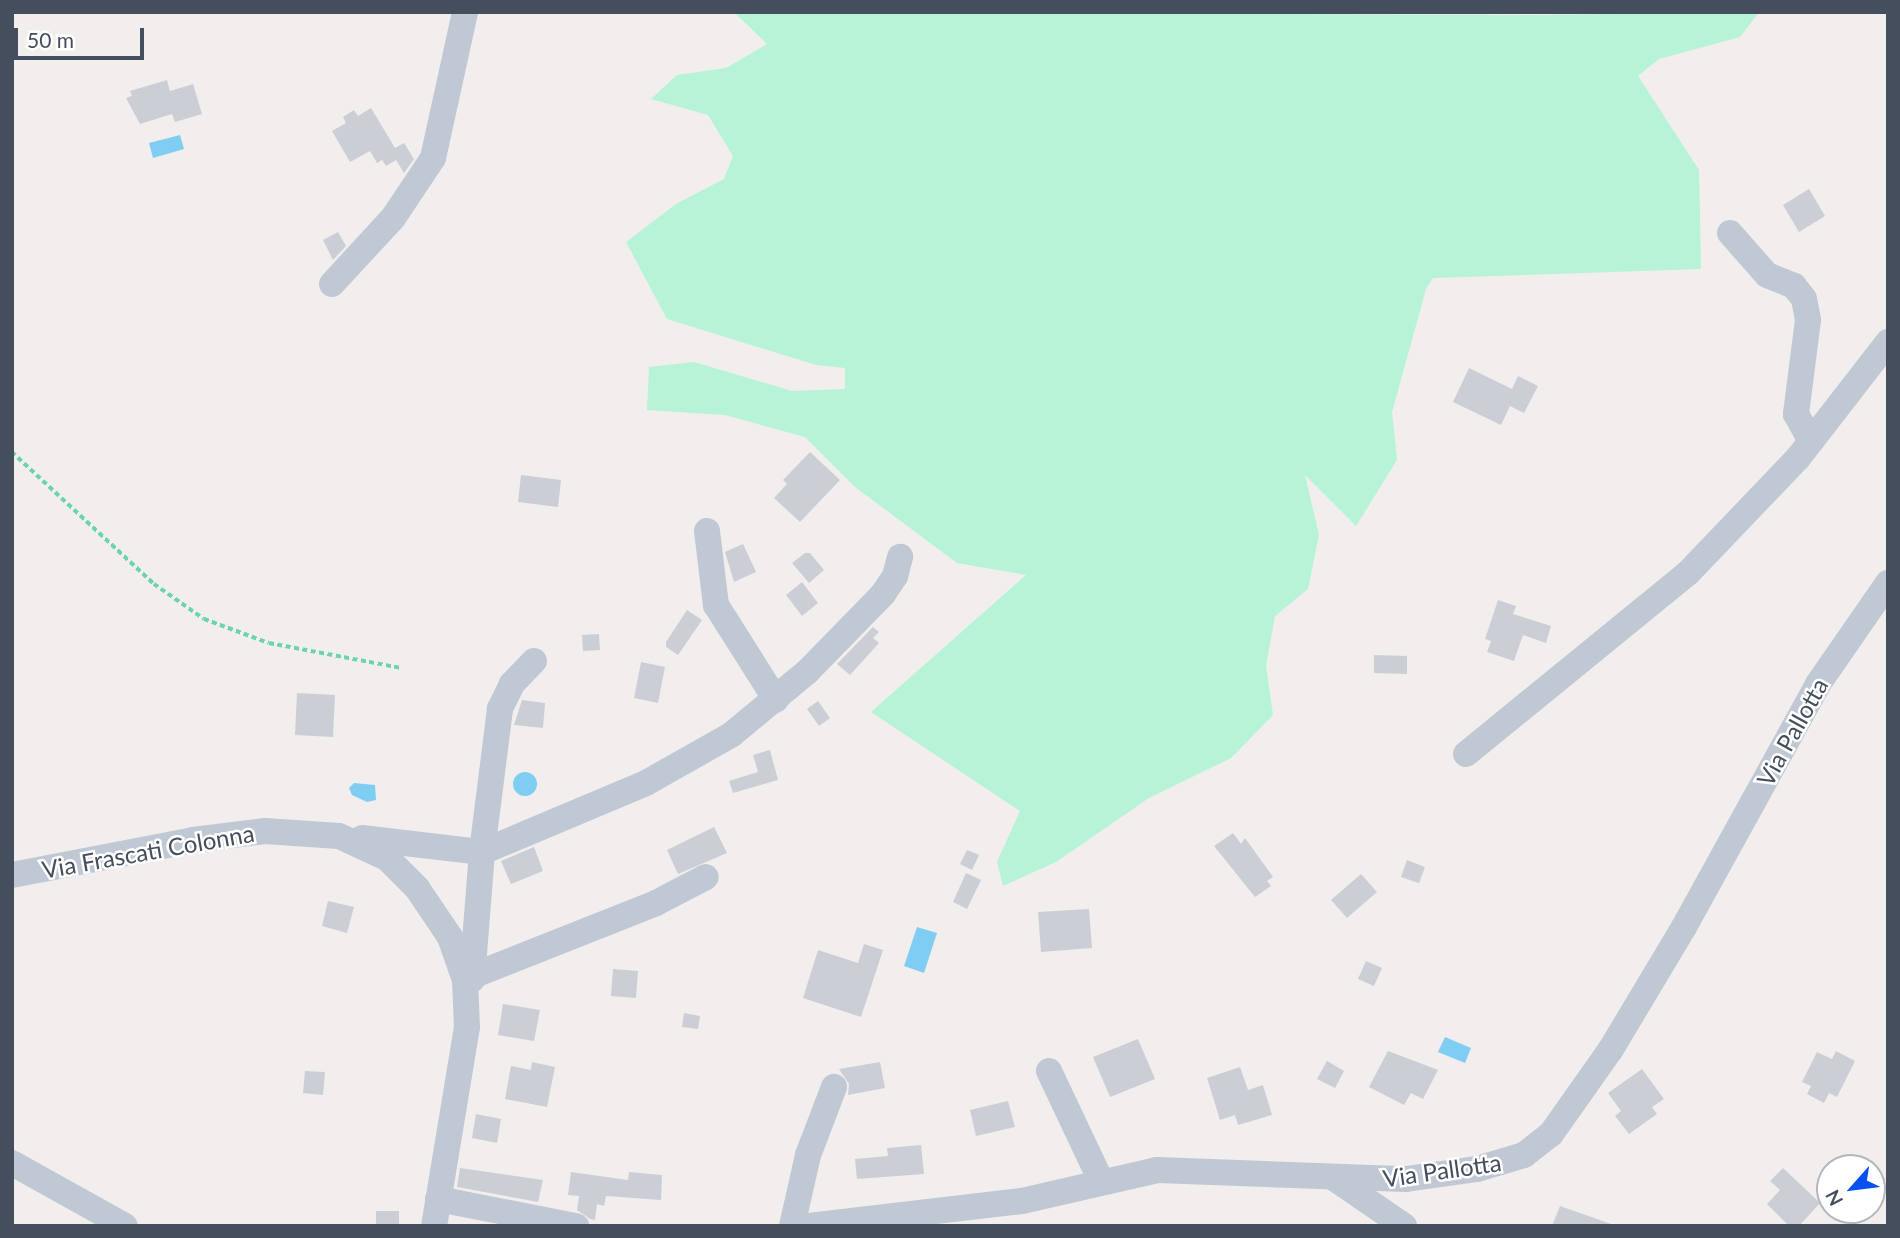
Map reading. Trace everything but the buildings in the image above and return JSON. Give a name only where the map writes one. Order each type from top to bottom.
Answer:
[{"type":"street","points":[[332,285],[393,218],[433,158],[465,12]]},
{"type":"street","points":[[1730,233],[1768,275],[1794,286],[1804,299],[1808,320],[1796,419],[1811,441]]},
{"type":"street","points":[[1465,754],[1675,585],[1811,441],[1888,342]]},
{"type":"street","points":[[707,531],[716,605],[776,700]]},
{"type":"street","points":[[303,831],[482,852],[670,772],[731,736],[776,700],[889,587],[900,557]]},
{"type":"street","name":"Via Pallotta","points":[[809,1226],[1008,1204],[1101,1181],[1177,1169],[1334,1178],[1406,1179],[1477,1169],[1524,1155],[1551,1134],[1611,1049],[1684,928],[1827,668],[1888,583]]},
{"type":"street","points":[[467,1027],[482,852],[500,709],[512,684],[534,661]]},
{"type":"street","name":"Via Frascati Colonna","points":[[12,875],[214,836],[303,831],[372,849],[418,888],[461,961],[467,1027],[434,1226]]},
{"type":"street","points":[[472,975],[656,903],[706,877]]},
{"type":"street","points":[[1049,1071],[1101,1181]]},
{"type":"street","points":[[792,1226],[808,1155],[834,1087]]},
{"type":"street","points":[[12,1163],[125,1226]]},
{"type":"street","points":[[1334,1178],[1404,1226]]},
{"type":"street","points":[[438,1199],[576,1226]]},
{"type":"path","points":[[12,452],[154,584],[204,619],[269,643],[401,668]]},
{"type":"green space","points":[[734,12],[1540,15],[1759,12],[1740,37],[1659,59],[1638,76],[1699,170],[1701,269],[1433,278],[1426,289],[1392,412],[1397,460],[1356,526],[1305,475],[1319,535],[1308,589],[1275,616],[1266,666],[1273,715],[1231,758],[1149,798],[1056,862],[1003,886],[997,862],[1020,811],[871,712],[1026,575],[957,563],[855,487],[805,437],[725,415],[647,410],[649,367],[694,362],[792,391],[845,389],[845,368],[816,365],[667,319],[626,242],[676,204],[724,179],[733,156],[708,115],[651,99],[677,75],[726,68],[767,44]]},
{"type":"water","points":[[180,135],[184,149],[153,158],[149,143]]},
{"type":"water","points":[[525,772],[534,775],[537,784],[534,793],[525,796],[516,793],[513,784],[516,775]]},
{"type":"water","points":[[354,783],[375,785],[376,800],[367,802],[352,795],[349,788]]},
{"type":"water","points":[[917,927],[937,933],[924,973],[904,966]]},
{"type":"water","points":[[1445,1037],[1471,1048],[1465,1063],[1438,1052]]}]
